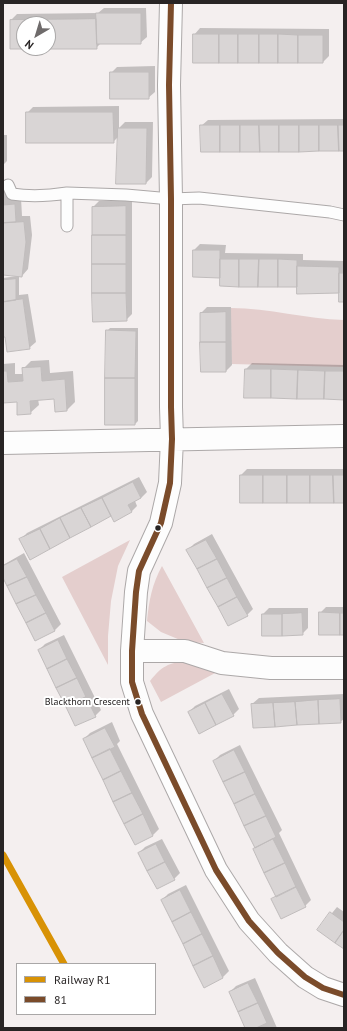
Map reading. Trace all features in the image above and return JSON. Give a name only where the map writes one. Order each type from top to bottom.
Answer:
[{"type":"street","points":[[171,3],[169,85],[172,439],[170,483],[161,523],[139,571],[132,651],[132,682],[142,714],[220,876],[249,921],[278,953],[305,977],[323,988],[344,996]]},
{"type":"street","points":[[3,443],[344,436]]},
{"type":"street","points":[[132,651],[185,651],[222,663],[271,668],[344,668]]},
{"type":"lane","points":[[8,185],[12,194],[25,196],[44,196],[67,193],[126,195],[171,199],[200,198],[237,201],[344,215]]},
{"type":"lane","points":[[67,193],[67,226]]},
{"type":"shaded area","points":[[231,308],[245,308],[316,318],[344,320],[344,367],[232,364]]},
{"type":"shaded area","points":[[130,540],[118,566],[111,601],[108,636],[108,665],[62,577]]},
{"type":"shaded area","points":[[162,566],[204,643],[185,642],[161,632],[147,621],[152,593]]},
{"type":"shaded area","points":[[187,661],[217,672],[161,702],[150,681],[166,666]]},
{"type":"building","points":[[96,13],[141,13],[141,44],[97,44]]},
{"type":"building","points":[[56,19],[96,19],[97,49],[56,49]]},
{"type":"building","points":[[10,20],[16,20],[16,49],[10,49]]},
{"type":"building","points":[[193,34],[219,34],[219,63],[193,63]]},
{"type":"building","points":[[219,34],[238,34],[238,63],[219,63]]},
{"type":"building","points":[[238,34],[259,34],[259,63],[238,63]]},
{"type":"building","points":[[259,34],[278,34],[278,63],[259,63]]},
{"type":"building","points":[[278,34],[298,35],[298,63],[278,63]]},
{"type":"building","points":[[298,35],[323,35],[323,63],[298,63]]},
{"type":"building","points":[[110,72],[149,72],[149,99],[110,99]]},
{"type":"building","points":[[26,112],[113,112],[114,143],[26,143]]},
{"type":"building","points":[[200,125],[220,125],[220,152],[201,152]]},
{"type":"building","points":[[220,125],[240,125],[240,152],[220,152]]},
{"type":"building","points":[[240,125],[259,125],[260,152],[240,152]]},
{"type":"building","points":[[259,125],[279,125],[279,152],[260,152]]},
{"type":"building","points":[[279,125],[299,125],[299,152],[279,152]]},
{"type":"building","points":[[299,125],[319,125],[319,151],[299,152]]},
{"type":"building","points":[[319,125],[338,125],[339,151],[319,151]]},
{"type":"building","points":[[338,125],[344,125],[344,151],[339,151]]},
{"type":"building","points":[[118,128],[147,128],[146,184],[116,184]]},
{"type":"building","points":[[15,204],[16,222],[3,223],[3,205]]},
{"type":"building","points":[[126,206],[126,235],[92,235],[92,207]]},
{"type":"building","points":[[24,222],[26,242],[22,277],[3,275],[3,223]]},
{"type":"building","points":[[92,235],[126,235],[126,264],[92,264]]},
{"type":"building","points":[[193,250],[220,250],[220,278],[193,277]]},
{"type":"building","points":[[220,259],[239,259],[239,287],[220,286]]},
{"type":"building","points":[[239,259],[259,259],[258,287],[239,287]]},
{"type":"building","points":[[259,259],[278,259],[278,287],[258,287]]},
{"type":"building","points":[[278,259],[297,260],[297,287],[278,287]]},
{"type":"building","points":[[92,264],[126,264],[126,293],[92,293]]},
{"type":"building","points":[[297,266],[339,267],[339,293],[297,294]]},
{"type":"building","points":[[339,273],[344,273],[344,302],[339,302]]},
{"type":"building","points":[[16,279],[16,300],[3,302],[3,280]]},
{"type":"building","points":[[92,293],[126,293],[127,321],[93,322]]},
{"type":"building","points":[[23,299],[30,349],[7,352],[5,337],[3,337],[3,302]]},
{"type":"building","points":[[226,312],[226,342],[200,342],[200,313]]},
{"type":"building","points":[[106,330],[136,331],[135,378],[105,378]]},
{"type":"building","points":[[200,342],[226,342],[226,372],[201,372]]},
{"type":"building","points":[[41,367],[42,381],[65,379],[67,411],[55,412],[54,399],[30,401],[31,414],[17,415],[17,402],[3,403],[3,371],[7,371],[8,382],[23,381],[22,368]]},
{"type":"building","points":[[245,369],[271,369],[271,398],[244,398]]},
{"type":"building","points":[[271,369],[298,370],[297,399],[271,398]]},
{"type":"building","points":[[298,370],[325,371],[324,399],[297,399]]},
{"type":"building","points":[[325,371],[344,371],[344,400],[324,399]]},
{"type":"building","points":[[105,378],[135,378],[135,425],[105,425]]},
{"type":"building","points":[[240,475],[263,475],[263,503],[240,503]]},
{"type":"building","points":[[263,475],[287,475],[287,503],[263,503]]},
{"type":"building","points":[[287,475],[310,475],[310,503],[287,503]]},
{"type":"building","points":[[310,475],[333,475],[334,503],[310,503]]},
{"type":"building","points":[[333,475],[344,475],[344,503],[334,503]]},
{"type":"building","points":[[133,482],[141,498],[128,505],[132,512],[114,522],[102,498]]},
{"type":"building","points":[[102,498],[111,516],[91,527],[81,508]]},
{"type":"building","points":[[81,508],[91,527],[70,538],[60,518]]},
{"type":"building","points":[[60,518],[70,538],[50,549],[40,529]]},
{"type":"building","points":[[40,529],[50,549],[30,560],[19,539]]},
{"type":"building","points":[[206,540],[217,559],[197,569],[186,550]]},
{"type":"building","points":[[17,559],[27,577],[7,586],[3,578],[3,566]]},
{"type":"building","points":[[217,559],[227,578],[207,588],[197,569]]},
{"type":"building","points":[[27,577],[36,595],[16,604],[7,586]]},
{"type":"building","points":[[227,578],[237,597],[218,607],[207,588]]},
{"type":"building","points":[[36,595],[46,613],[26,623],[16,604]]},
{"type":"building","points":[[237,597],[248,616],[228,626],[218,607]]},
{"type":"building","points":[[319,612],[340,613],[340,635],[319,635]]},
{"type":"building","points":[[46,613],[55,631],[35,641],[26,623]]},
{"type":"building","points":[[302,613],[303,635],[282,636],[282,614]]},
{"type":"building","points":[[340,613],[344,613],[344,635],[340,635]]},
{"type":"building","points":[[262,614],[282,614],[282,636],[262,636]]},
{"type":"building","points":[[58,640],[67,659],[47,669],[38,650]]},
{"type":"building","points":[[67,659],[77,678],[56,688],[47,669]]},
{"type":"building","points":[[77,678],[86,697],[66,707],[56,688]]},
{"type":"building","points":[[222,694],[234,716],[216,725],[205,703]]},
{"type":"building","points":[[86,697],[96,717],[75,726],[66,707]]},
{"type":"building","points":[[340,699],[341,723],[319,724],[318,700]]},
{"type":"building","points":[[318,700],[319,724],[297,725],[295,702]]},
{"type":"building","points":[[295,702],[297,725],[275,727],[273,703]]},
{"type":"building","points":[[205,703],[216,725],[199,734],[188,712]]},
{"type":"building","points":[[273,703],[275,727],[253,728],[251,704]]},
{"type":"building","points":[[105,728],[115,747],[92,758],[83,739]]},
{"type":"building","points":[[110,749],[121,771],[103,780],[92,758]]},
{"type":"building","points":[[234,750],[245,772],[223,782],[213,761]]},
{"type":"building","points":[[121,771],[132,793],[113,802],[103,780]]},
{"type":"building","points":[[245,772],[255,794],[234,804],[223,782]]},
{"type":"building","points":[[132,793],[143,814],[124,824],[113,802]]},
{"type":"building","points":[[255,794],[266,816],[244,826],[234,804]]},
{"type":"building","points":[[143,814],[153,836],[135,845],[124,824]]},
{"type":"building","points":[[266,816],[276,837],[255,848],[244,826]]},
{"type":"building","points":[[273,839],[285,863],[264,873],[253,849]]},
{"type":"building","points":[[156,844],[165,862],[147,871],[138,853]]},
{"type":"building","points":[[165,862],[175,880],[157,889],[147,871]]},
{"type":"building","points":[[285,863],[296,887],[276,897],[264,873]]},
{"type":"building","points":[[296,887],[306,907],[281,919],[271,899]]},
{"type":"building","points":[[180,890],[191,912],[172,922],[161,900]]},
{"type":"building","points":[[191,912],[202,934],[183,944],[172,922]]},
{"type":"building","points":[[330,912],[344,922],[344,930],[335,943],[317,930]]},
{"type":"building","points":[[344,930],[344,949],[335,943]]},
{"type":"building","points":[[202,934],[213,956],[193,966],[183,944]]},
{"type":"building","points":[[213,956],[223,978],[204,988],[193,966]]},
{"type":"building","points":[[248,983],[258,1003],[238,1012],[229,992]]},
{"type":"building","points":[[258,1003],[267,1023],[256,1028],[245,1028],[238,1012]]},
{"type":"rail line","name":"R1","points":[[3,855],[63,963]]},
{"type":"transit line","name":"81","points":[[171,3],[169,85],[172,439],[170,483],[161,523],[139,571],[132,651],[132,682],[142,714],[216,870],[249,921],[278,953],[305,977],[323,988],[344,995]]},
{"type":"place","name":"Blackthorn Crescent","points":[[138,702]]}]
